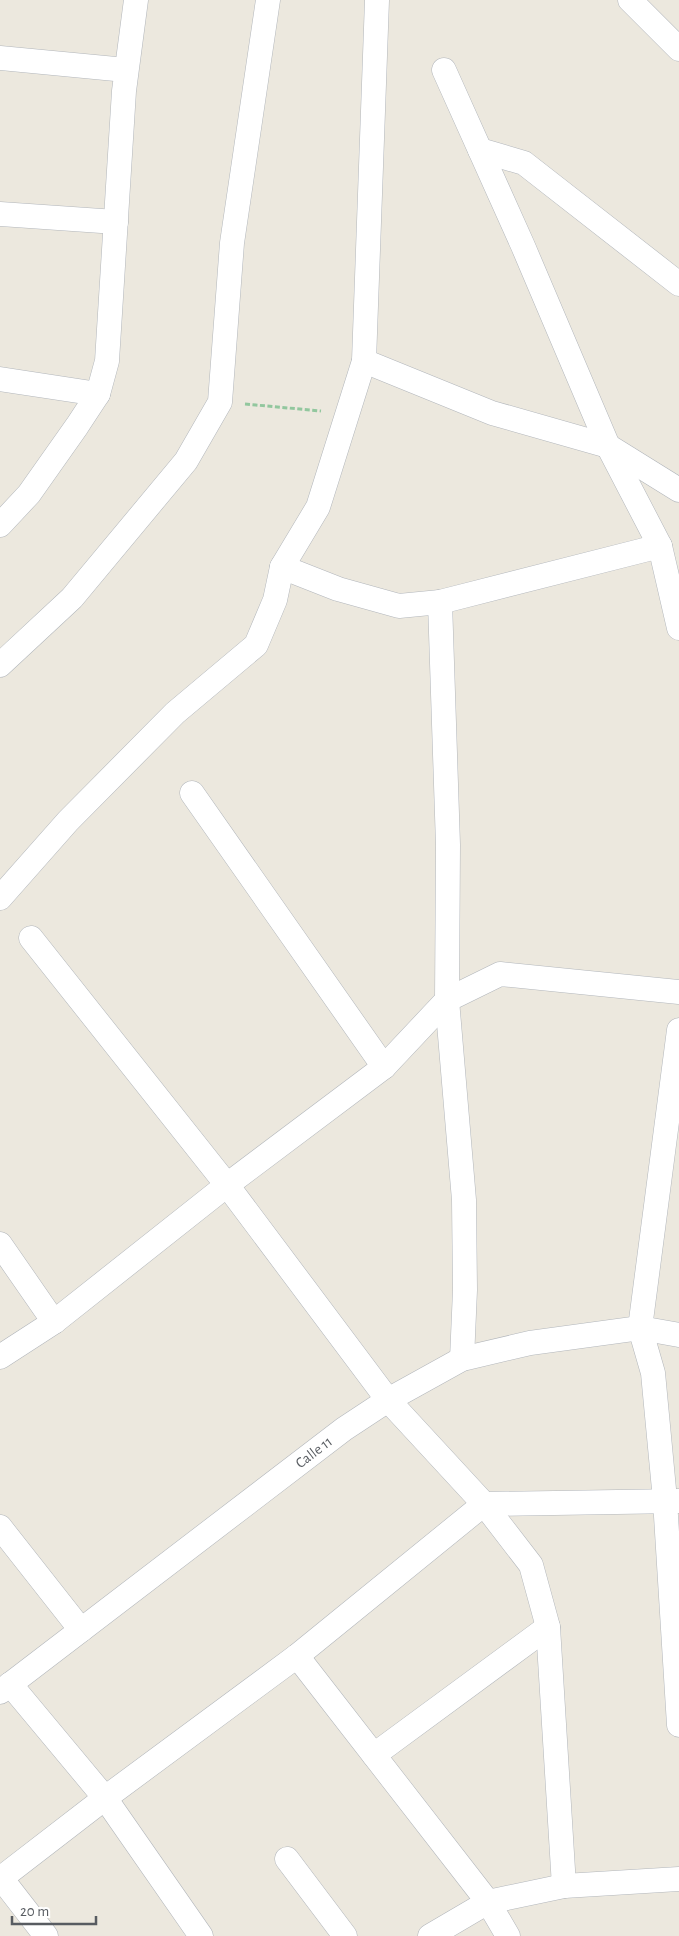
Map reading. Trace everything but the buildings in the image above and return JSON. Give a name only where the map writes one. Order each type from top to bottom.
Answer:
[{"type":"street","points":[[0,525],[29,494],[98,394],[108,361],[126,70],[136,0]]},
{"type":"street","points":[[0,665],[72,598],[186,461],[220,402],[232,243],[268,0]]},
{"type":"street","points":[[0,898],[68,821],[174,713],[256,645],[275,600],[282,567],[318,506],[364,360],[376,0]]},
{"type":"street","points":[[630,0],[679,49]]},
{"type":"street","points":[[0,58],[126,70]]},
{"type":"street","points":[[444,70],[608,446],[660,546],[679,628]]},
{"type":"street","points":[[480,150],[524,163],[679,284]]},
{"type":"street","points":[[0,214],[116,222]]},
{"type":"street","points":[[364,360],[492,413],[608,446],[679,490]]},
{"type":"street","points":[[0,378],[98,394]]},
{"type":"street","points":[[282,567],[338,589],[399,606],[440,602],[660,546]]},
{"type":"street","points":[[440,602],[448,845],[447,1000],[464,1200],[465,1290],[462,1359]]},
{"type":"street","points":[[192,793],[384,1067]]},
{"type":"street","points":[[31,938],[227,1185],[388,1400],[484,1504],[531,1565],[548,1627],[564,1886]]},
{"type":"street","points":[[0,1358],[54,1322],[227,1185],[384,1067],[447,1000],[500,974],[679,992]]},
{"type":"street","points":[[679,1030],[640,1328],[653,1373],[672,1501],[679,1717]]},
{"type":"street","points":[[0,1244],[54,1322]]},
{"type":"street","name":"Calle 11","points":[[5,1688],[344,1429],[388,1400],[462,1359],[530,1343],[640,1328],[679,1335]]},
{"type":"street","points":[[46,1936],[0,1878],[297,1656],[484,1504],[672,1501]]},
{"type":"street","points":[[0,1526],[81,1630]]},
{"type":"street","points":[[374,1755],[548,1627]]},
{"type":"street","points":[[297,1656],[488,1902],[508,1936]]},
{"type":"street","points":[[5,1688],[105,1798],[200,1936]]},
{"type":"street","points":[[286,1859],[345,1936]]},
{"type":"street","points":[[430,1936],[488,1902],[564,1886],[679,1879]]},
{"type":"path","points":[[220,402],[347,413]]}]
